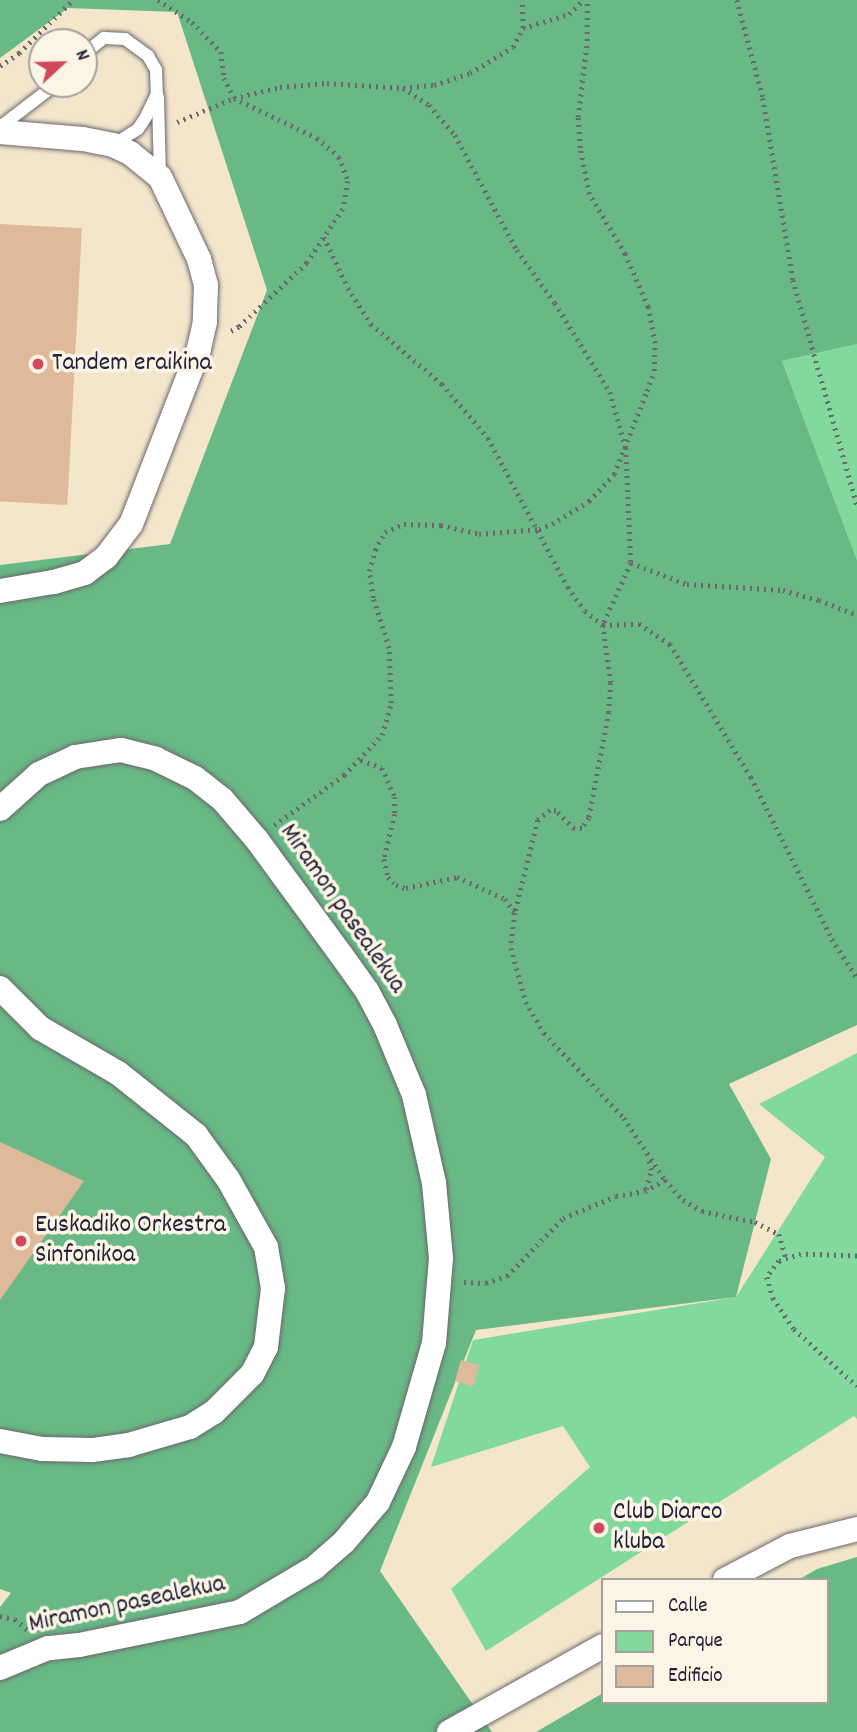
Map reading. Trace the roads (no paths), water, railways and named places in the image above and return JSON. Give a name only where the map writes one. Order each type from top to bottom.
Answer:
[{"type":"street","points":[[0,130],[113,145],[160,177],[199,258],[206,285],[205,323],[200,349],[131,524],[106,557],[85,573],[53,582],[0,590]]},
{"type":"street","name":"Miramon pasealekua","points":[[0,809],[39,774],[75,757],[121,750],[156,759],[195,778],[222,799],[257,840],[367,991],[402,1061],[414,1095],[434,1183],[440,1281],[433,1343],[404,1447],[378,1502],[344,1542],[314,1567],[240,1612],[79,1645],[48,1648],[0,1668]]},
{"type":"street","points":[[0,988],[40,1028],[118,1073],[195,1135],[228,1179],[266,1247],[274,1288],[266,1347],[252,1374],[214,1412],[190,1427],[129,1445],[92,1450],[42,1449],[0,1441]]},
{"type":"street","points":[[729,1578],[790,1546],[857,1529]]},
{"type":"street","points":[[449,1732],[602,1647]]},
{"type":"lane","points":[[98,43],[104,38],[125,40],[148,56],[156,70],[160,177]]},
{"type":"lane","points":[[113,145],[138,128],[158,94]]},
{"type":"lane","points":[[0,130],[39,98]]},
{"type":"place","name":"Tandem eraikina","points":[[38,364]]},
{"type":"place","name":"Euskadiko Orkestra Sinfonikoa","points":[[21,1241]]},
{"type":"place","name":"Club Diarco kluba","points":[[599,1528]]}]
